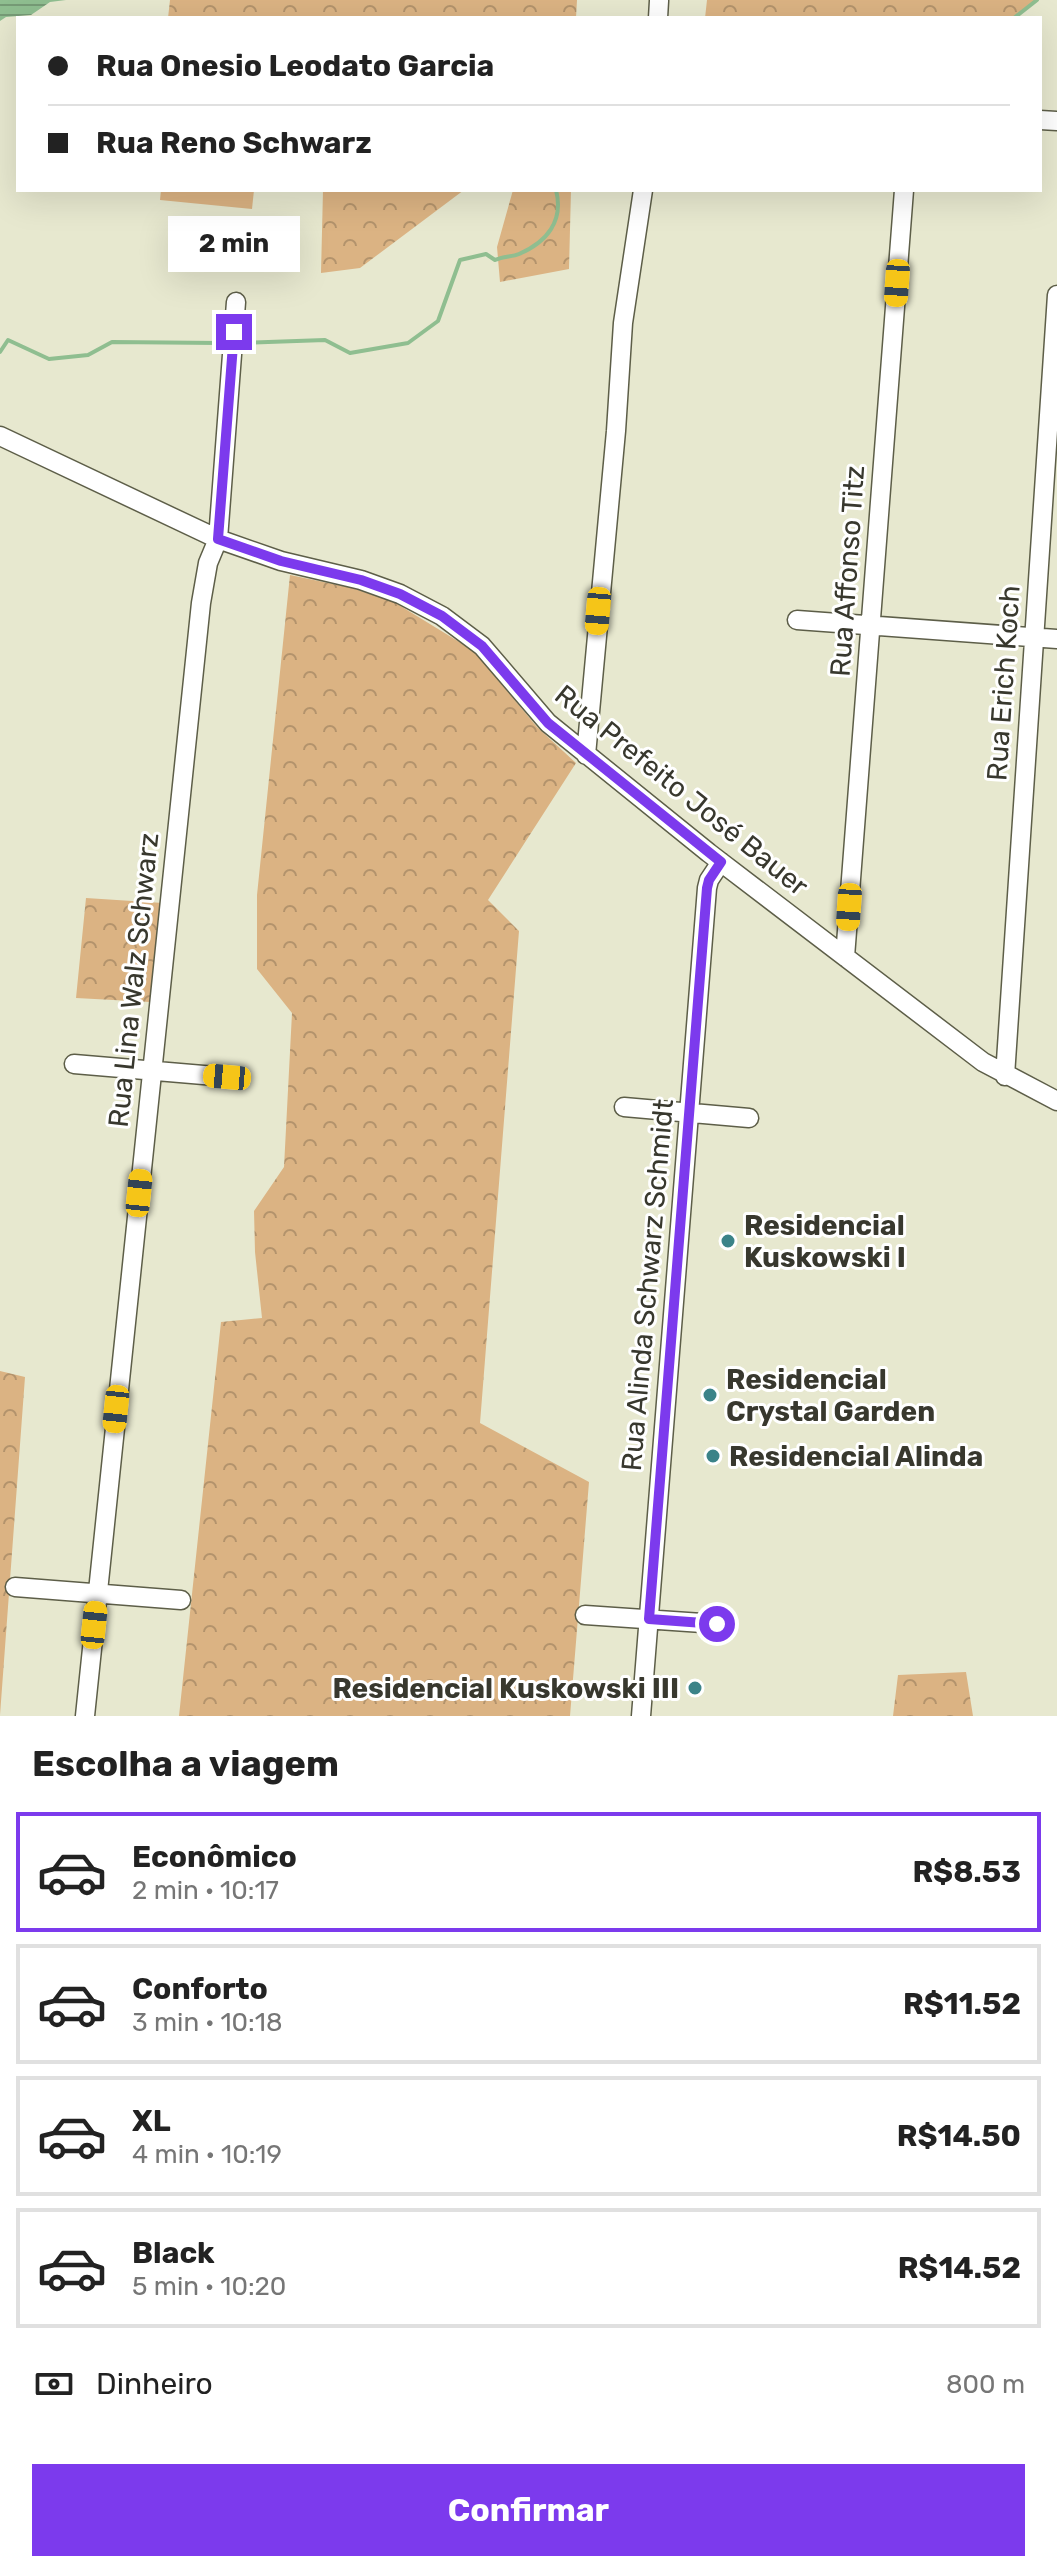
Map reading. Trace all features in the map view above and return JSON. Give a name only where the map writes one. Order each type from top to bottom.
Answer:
[{"type":"street","points":[[586,755],[623,323],[643,192]]},
{"type":"street","name":"Rua Affonso Titz","points":[[845,957],[904,192]]},
{"type":"street","name":"Rua Erich Koch","points":[[1005,1076],[1057,295]]},
{"type":"street","name":"Rua Lina Walz Schwarz","points":[[85,1716],[201,603],[208,563],[218,539],[236,302]]},
{"type":"street","name":"Rua Prefeito José Bauer","points":[[0,436],[218,539],[281,561],[361,580],[400,594],[442,616],[482,646],[548,723],[721,862],[959,1044],[1005,1076],[1057,1101]]},
{"type":"street","points":[[797,620],[1057,639]]},
{"type":"street","name":"Rua Alinda Schwarz Schmidt","points":[[641,1716],[707,888],[721,862]]},
{"type":"street","points":[[74,1064],[227,1077]]},
{"type":"street","points":[[624,1107],[749,1118]]},
{"type":"street","points":[[15,1587],[181,1600]]},
{"type":"street","points":[[585,1615],[717,1624]]},
{"type":"green space","points":[[170,0],[577,0],[576,16],[168,16]]},
{"type":"green space","points":[[707,0],[1037,0],[1017,16],[705,16]]},
{"type":"green space","points":[[161,192],[254,192],[252,209],[160,200]]},
{"type":"green space","points":[[323,192],[461,192],[360,268],[321,273]]},
{"type":"green space","points":[[512,192],[571,192],[569,269],[500,282],[497,247]]},
{"type":"green space","points":[[290,575],[352,588],[394,602],[474,651],[537,727],[576,763],[488,900],[519,931],[480,1423],[589,1482],[570,1716],[179,1716],[221,1322],[262,1318],[254,1211],[284,1167],[292,1013],[257,969],[257,895]]},
{"type":"green space","points":[[86,898],[163,903],[150,1002],[76,998]]},
{"type":"green space","points":[[0,1371],[25,1377],[0,1715]]},
{"type":"green space","points":[[966,1672],[973,1716],[893,1716],[898,1675]]},
{"type":"shaded area","points":[[0,0],[66,0],[50,2],[31,15],[6,17],[0,21]]},
{"type":"waterway","points":[[1017,16],[1037,0]]},
{"type":"waterway","points":[[238,343],[325,340],[350,353],[408,343],[438,321],[460,260],[486,254],[495,260],[516,255],[545,237],[558,211],[556,192]]},
{"type":"waterway","points":[[0,352],[8,340],[49,359],[88,355],[112,342],[219,343]]},
{"type":"place","name":"Residencial Kuskowski I","points":[[728,1241]]},
{"type":"place","name":"Residencial Crystal Garden","points":[[710,1395]]},
{"type":"place","name":"Residencial Alinda","points":[[713,1456]]},
{"type":"place","name":"Residencial Kuskowski III","points":[[695,1688]]},
{"type":"route","points":[[234,332],[218,539],[281,561],[361,580],[400,594],[442,616],[482,646],[548,723],[721,862],[707,888],[649,1619],[717,1624]]}]
